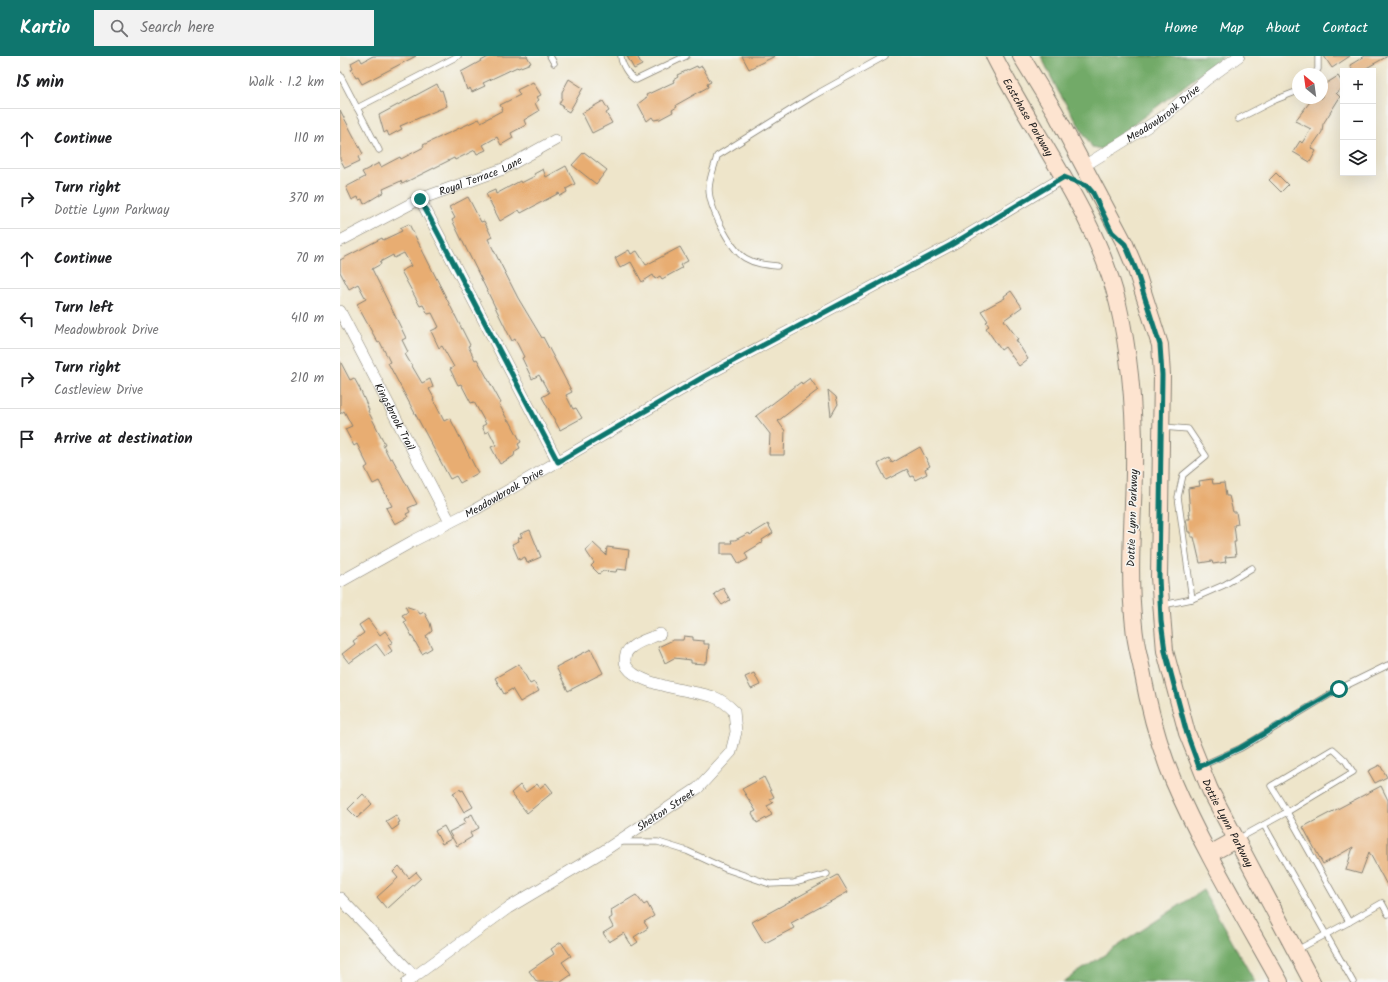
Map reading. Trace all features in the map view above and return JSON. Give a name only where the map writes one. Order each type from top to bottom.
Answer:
[{"type":"main road","name":"Eastchase Parkway","points":[[994,56],[1064,177]]},
{"type":"main road","points":[[1021,56],[1055,112],[1084,166]]},
{"type":"main road","name":"Dottie Lynn Parkway","points":[[1084,166],[1125,244],[1136,270],[1160,345],[1162,375],[1159,577],[1160,606],[1165,651],[1187,734],[1199,767],[1235,840],[1312,982]]},
{"type":"main road","points":[[1064,177],[1087,186],[1093,193],[1112,232],[1125,244]]},
{"type":"main road","name":"Dottie Lynn Parkway","points":[[1064,177],[1102,256],[1115,296],[1131,379],[1134,427],[1134,474],[1130,536],[1130,580],[1134,627],[1151,716],[1172,778],[1210,854],[1280,982]]},
{"type":"main road","points":[[1210,854],[1235,840]]},
{"type":"street","name":"Meadowbrook Drive","points":[[1084,166],[1163,117],[1206,80],[1239,56]]},
{"type":"street","name":"Royal Terrace Lane","points":[[340,241],[420,199],[503,169],[555,140]]},
{"type":"street","name":"Meadowbrook Drive","points":[[340,582],[558,462],[705,376],[951,245],[1064,177]]},
{"type":"street","points":[[420,199],[558,462]]},
{"type":"street","name":"Kingsbrook Trail","points":[[340,310],[450,522]]},
{"type":"street","name":"Shelton Street","points":[[411,979],[508,908],[618,842],[698,788],[731,752],[736,732],[734,711],[726,703],[713,697],[671,689],[651,682],[629,670],[625,662],[626,653],[632,647],[660,634]]},
{"type":"street","points":[[340,898],[411,979]]},
{"type":"lane","points":[[357,108],[458,56]]},
{"type":"lane","points":[[550,56],[554,63]]},
{"type":"lane","points":[[621,56],[621,60],[632,78],[636,80],[686,56]]},
{"type":"lane","points":[[777,266],[758,264],[744,257],[734,247],[718,225],[709,189],[717,156],[812,96],[885,56]]},
{"type":"lane","points":[[1318,56],[1318,68]]},
{"type":"lane","points":[[340,75],[378,150]]},
{"type":"lane","points":[[1238,118],[1292,93]]},
{"type":"lane","points":[[1161,427],[1188,429],[1206,456],[1183,475],[1178,496],[1192,599]]},
{"type":"lane","points":[[1160,606],[1192,599],[1224,585],[1252,568]]},
{"type":"lane","points":[[1199,767],[1240,748],[1339,689],[1388,665]]},
{"type":"lane","points":[[1235,840],[1287,812],[1353,772],[1345,760],[1333,749],[1271,786],[1287,812],[1348,922]]},
{"type":"lane","points":[[1264,824],[1354,982]]},
{"type":"lane","points":[[618,842],[658,842],[687,851],[726,869],[770,884],[794,883],[827,874]]},
{"type":"lane","points":[[1295,951],[1382,903],[1388,914]]},
{"type":"green space","points":[[1041,56],[1224,56],[1101,149],[1092,147],[1058,91]]},
{"type":"green space","points":[[1203,890],[1255,982],[1063,982]]},
{"type":"building","points":[[373,56],[416,56],[362,84],[358,77],[356,78],[351,69],[353,68],[351,63],[360,58],[362,62]]},
{"type":"building","points":[[490,56],[527,56],[531,63],[518,68],[517,67],[483,83],[485,86],[472,92],[470,88],[467,90],[461,72]]},
{"type":"building","points":[[627,56],[637,56],[642,65],[634,69]]},
{"type":"building","points":[[742,56],[775,56],[749,69]]},
{"type":"building","points":[[1324,56],[1350,56],[1332,68]]},
{"type":"building","points":[[1365,56],[1388,56],[1366,68],[1352,68],[1350,65]]},
{"type":"building","points":[[697,66],[698,68],[702,66],[711,82],[707,84],[708,87],[676,105],[677,107],[672,110],[673,112],[660,119],[654,120],[652,117],[647,121],[638,104],[647,97],[646,95],[674,82],[673,80],[678,77],[677,75]]},
{"type":"building","points":[[1338,76],[1340,79],[1340,90],[1336,93],[1340,97],[1323,124],[1322,132],[1311,148],[1316,151],[1310,162],[1293,152],[1300,141],[1302,143],[1311,129],[1295,121],[1308,104],[1328,104],[1328,82]]},
{"type":"building","points":[[569,79],[583,88],[569,112],[562,108],[563,106],[559,104],[562,98],[562,92]]},
{"type":"building","points":[[533,82],[541,95],[537,97],[539,100],[535,103],[539,111],[524,120],[526,125],[511,133],[513,138],[501,145],[497,137],[483,145],[486,150],[477,154],[475,150],[455,160],[454,158],[402,184],[401,181],[383,189],[384,192],[364,204],[362,199],[359,200],[358,197],[352,200],[346,187],[365,177],[362,172],[379,163],[381,167],[400,157],[401,159],[424,147],[423,145],[479,119],[481,122],[503,110],[500,105],[520,95],[517,90]]},
{"type":"building","points":[[437,84],[440,91],[442,90],[447,106],[400,126],[402,129],[389,136],[387,131],[384,133],[379,115]]},
{"type":"building","points":[[603,101],[609,111],[606,113],[612,123],[592,133],[582,113]]},
{"type":"building","points":[[340,110],[363,154],[358,157],[360,161],[345,168],[340,159]]},
{"type":"building","points":[[584,152],[607,170],[596,184],[572,165]]},
{"type":"building","points":[[566,166],[575,184],[566,189],[567,192],[560,196],[559,193],[521,213],[519,210],[500,221],[486,194],[495,190],[496,194],[520,181],[521,183],[535,176],[534,174],[543,169],[546,177]]},
{"type":"building","points":[[1276,173],[1288,185],[1281,192],[1269,180]]},
{"type":"building","points":[[468,197],[481,222],[484,221],[492,237],[488,239],[518,298],[542,338],[543,337],[572,392],[566,395],[573,409],[576,408],[582,418],[560,430],[542,397],[549,393],[539,375],[532,379],[522,358],[524,357],[515,339],[512,341],[452,220],[455,218],[449,207]]},
{"type":"building","points":[[409,224],[470,345],[468,346],[475,360],[477,359],[501,403],[499,404],[508,421],[510,421],[521,442],[518,444],[520,448],[515,451],[514,456],[500,464],[491,447],[496,445],[489,431],[485,433],[482,426],[486,424],[474,402],[471,403],[461,384],[458,385],[450,369],[454,367],[442,346],[439,348],[431,331],[439,327],[432,313],[428,314],[423,305],[420,306],[401,271],[411,266],[404,253],[394,258],[393,255],[380,262],[381,264],[372,269],[406,338],[402,340],[408,352],[405,354],[422,383],[430,379],[433,387],[429,389],[444,421],[450,418],[478,473],[460,483],[456,476],[450,479],[388,363],[390,362],[380,342],[378,343],[361,312],[357,304],[366,299],[358,284],[349,289],[340,272],[340,260],[382,238],[383,240],[402,231],[400,228]]},
{"type":"building","points":[[680,247],[688,261],[680,265],[682,268],[662,279],[660,276],[655,279],[653,275],[642,282],[631,262],[620,268],[615,258],[629,250],[631,254],[637,251],[646,265]]},
{"type":"building","points":[[1011,291],[1022,307],[1004,320],[1018,339],[1016,340],[1028,359],[1019,366],[1005,347],[1001,350],[986,328],[989,326],[986,322],[988,321],[981,311],[1005,298],[1004,296]]},
{"type":"building","points":[[340,361],[350,380],[354,378],[359,387],[369,410],[368,411],[385,444],[383,445],[390,459],[392,458],[417,504],[408,508],[410,512],[406,514],[408,517],[395,524],[386,508],[392,506],[379,481],[373,484],[365,468],[368,466],[357,444],[354,446],[345,429],[352,426],[344,411],[340,414]]},
{"type":"building","points":[[810,378],[818,390],[778,421],[785,431],[784,455],[769,455],[770,434],[756,416],[801,382],[802,384]]},
{"type":"building","points":[[828,390],[836,397],[838,404],[831,416]]},
{"type":"building","points":[[920,447],[930,466],[925,469],[927,474],[915,480],[913,476],[911,477],[907,469],[886,480],[878,464],[889,458],[892,463]]},
{"type":"building","points":[[1212,479],[1213,484],[1224,483],[1226,496],[1229,496],[1233,512],[1236,512],[1238,524],[1234,525],[1236,556],[1225,557],[1226,562],[1213,564],[1212,561],[1200,563],[1194,537],[1191,537],[1191,532],[1188,532],[1186,519],[1190,519],[1188,488],[1200,486],[1199,481]]},
{"type":"building","points":[[768,524],[773,533],[762,540],[763,542],[745,553],[748,559],[739,564],[733,554],[721,554],[721,543],[732,543],[731,540],[735,540],[749,533],[750,535]]},
{"type":"building","points":[[530,530],[541,557],[527,563],[525,557],[519,560],[512,544],[519,541],[518,538],[522,537],[520,534]]},
{"type":"building","points":[[593,543],[606,555],[607,547],[629,550],[626,570],[617,569],[616,572],[603,571],[599,574],[591,566],[594,563],[586,551]]},
{"type":"building","points":[[723,588],[730,600],[722,605],[714,594]]},
{"type":"building","points":[[405,606],[417,610],[420,614],[424,612],[430,623],[432,631],[426,636],[432,648],[422,654],[404,622],[406,621],[402,615],[408,612]]},
{"type":"building","points":[[368,619],[380,635],[385,631],[393,642],[388,645],[392,651],[385,656],[376,644],[349,663],[342,654],[355,644],[353,641],[364,633],[359,625]]},
{"type":"building","points":[[684,636],[693,637],[693,640],[704,641],[704,644],[709,644],[707,662],[705,661],[705,664],[691,663],[691,660],[674,658],[665,663],[658,647],[673,640],[683,640]]},
{"type":"building","points":[[591,649],[603,673],[568,691],[556,667]]},
{"type":"building","points":[[519,664],[530,684],[534,682],[539,691],[520,702],[512,689],[504,694],[495,678]]},
{"type":"building","points":[[754,673],[760,685],[751,689],[745,677]]},
{"type":"building","points":[[1380,765],[1387,777],[1375,783],[1368,771]]},
{"type":"building","points":[[764,777],[774,797],[770,799],[773,803],[767,806],[772,815],[757,823],[752,813],[756,811],[742,789]]},
{"type":"building","points":[[546,783],[553,792],[527,813],[511,793],[520,785],[526,792],[537,784],[540,788]]},
{"type":"building","points":[[1381,786],[1388,800],[1388,887],[1369,852],[1361,874],[1346,870],[1353,847],[1323,864],[1303,827]]},
{"type":"building","points":[[460,789],[461,791],[463,790],[473,807],[464,812],[453,793]]},
{"type":"building","points":[[363,794],[372,804],[357,818],[348,809]]},
{"type":"building","points":[[472,814],[479,828],[470,833],[472,837],[457,846],[449,832],[466,823],[464,819]]},
{"type":"building","points":[[396,815],[400,822],[398,823],[399,825],[392,830],[386,821]]},
{"type":"building","points":[[444,826],[451,839],[442,844],[435,831]]},
{"type":"building","points":[[399,866],[409,878],[416,872],[421,878],[387,909],[377,897],[398,878],[393,872]]},
{"type":"building","points":[[838,875],[848,892],[791,923],[794,928],[765,943],[752,922]]},
{"type":"building","points":[[636,895],[644,905],[647,903],[654,916],[644,922],[648,928],[634,937],[638,942],[632,946],[624,933],[609,942],[603,933],[613,927],[609,919],[612,917],[611,910]]},
{"type":"building","points":[[561,942],[571,956],[562,962],[571,975],[561,982],[537,982],[529,971],[554,954],[551,949]]},
{"type":"route","points":[[420,199],[558,462],[705,376],[951,245],[1064,177],[1087,186],[1093,193],[1112,232],[1125,244],[1136,270],[1160,345],[1162,375],[1159,577],[1161,621],[1165,651],[1187,734],[1199,767],[1240,748],[1339,689]]}]
